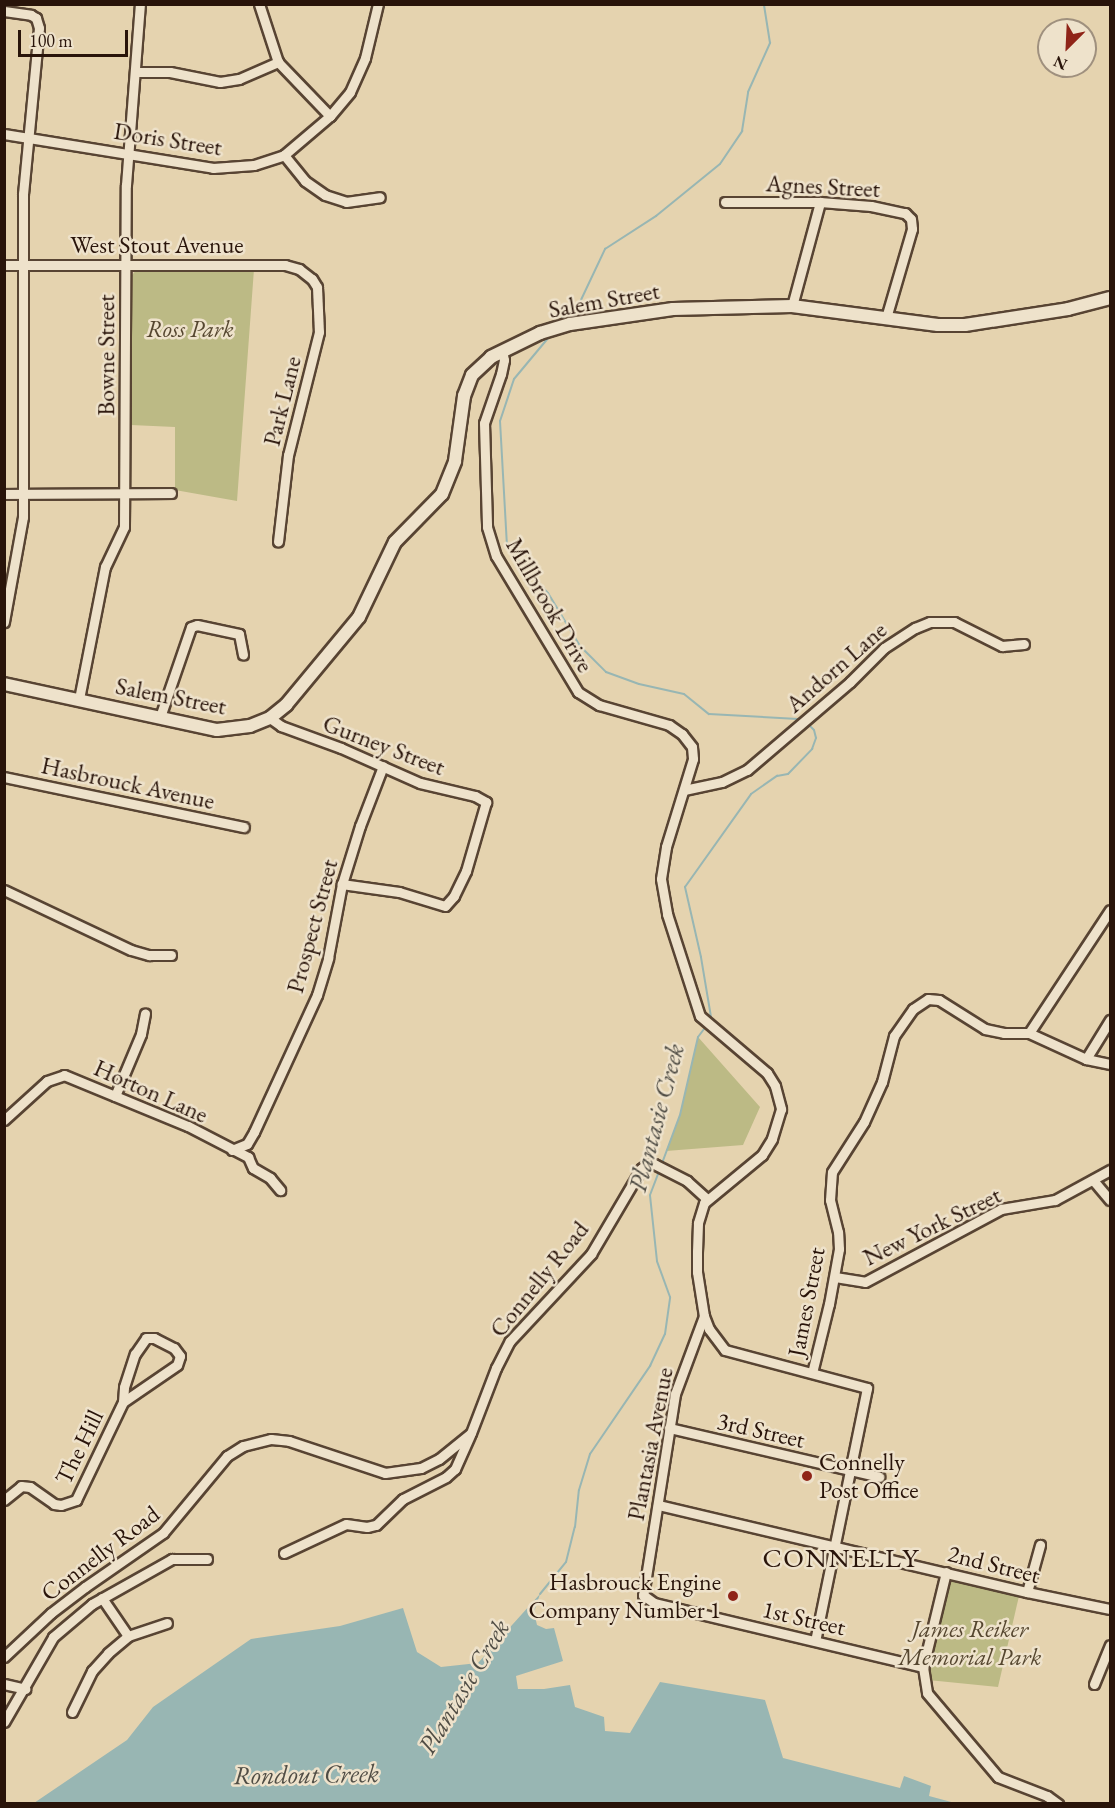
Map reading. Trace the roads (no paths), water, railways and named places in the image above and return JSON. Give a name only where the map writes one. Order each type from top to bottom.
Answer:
[{"type":"street","name":"Bowne Street","points":[[79,699],[105,567],[124,527],[126,185],[140,4]]},
{"type":"street","points":[[259,4],[278,62],[330,116]]},
{"type":"street","name":"Doris Street","points":[[4,134],[228,169],[254,165],[284,155],[330,116],[350,92],[359,75],[378,4]]},
{"type":"street","points":[[4,11],[31,15],[38,23],[23,194],[24,494],[22,528],[4,622]]},
{"type":"street","points":[[136,72],[170,72],[220,82],[239,80],[278,62]]},
{"type":"street","points":[[284,155],[305,181],[325,195],[346,201],[380,197]]},
{"type":"street","name":"Agnes Street","points":[[725,202],[820,202],[899,210],[905,213],[912,223],[886,318]]},
{"type":"street","points":[[792,306],[820,202]]},
{"type":"street","name":"West Stout Avenue","points":[[4,265],[285,265],[307,274]]},
{"type":"street","name":"Park Lane","points":[[278,541],[288,455],[319,332],[317,287],[307,274]]},
{"type":"street","name":"Salem Street","points":[[4,684],[202,727],[231,730],[270,718],[286,705],[359,616],[395,542],[442,494],[455,461],[467,387],[478,368],[502,351],[560,326],[673,309],[792,306],[938,325],[965,326],[1068,309],[1110,298]]},
{"type":"street","name":"Millbrook Drive","points":[[502,351],[504,360],[501,374],[483,423],[487,526],[496,556],[578,692],[599,705],[655,719],[676,729],[688,740],[694,752],[666,847],[661,879],[667,914],[700,1016],[767,1073],[775,1086],[781,1109],[772,1140],[762,1155],[707,1199]]},
{"type":"street","points":[[4,494],[171,494]]},
{"type":"street","name":"Andorn Lane","points":[[684,790],[722,782],[747,770],[850,682],[884,648],[915,628],[930,622],[954,622],[1002,646],[1024,645]]},
{"type":"street","points":[[160,717],[191,627],[197,625],[239,634],[243,655]]},
{"type":"street","name":"Gurney Street","points":[[270,718],[281,726],[420,783],[475,796],[486,802],[466,871],[448,904],[442,906],[399,892],[342,884]]},
{"type":"street","name":"Prospect Street","points":[[232,1150],[247,1144],[300,1035],[325,970],[342,884],[360,826],[383,766]]},
{"type":"street","name":"Hasbrouck Avenue","points":[[4,777],[243,827]]},
{"type":"street","points":[[4,890],[131,950],[149,955],[171,955]]},
{"type":"street","points":[[1029,1033],[1110,910]]},
{"type":"street","name":"James Street","points":[[812,1373],[835,1277],[838,1232],[830,1200],[830,1180],[836,1163],[864,1122],[877,1095],[894,1036],[904,1019],[922,1002],[939,1000],[986,1029],[1004,1033],[1029,1033],[1086,1059],[1110,1064]]},
{"type":"street","points":[[115,1096],[141,1034],[145,1013]]},
{"type":"street","points":[[1086,1059],[1110,1020]]},
{"type":"street","name":"Horton Lane","points":[[4,1120],[46,1081],[58,1075],[71,1077],[188,1126],[248,1156],[253,1168],[270,1178],[280,1190]]},
{"type":"street","name":"Connelly Road","points":[[4,1657],[60,1607],[163,1533],[226,1456],[243,1446],[271,1439],[290,1441],[385,1473],[421,1468],[449,1452],[471,1433],[496,1368],[510,1341],[591,1254],[641,1168],[654,1164],[687,1181],[707,1199]]},
{"type":"street","name":"New York Street","points":[[835,1277],[865,1282],[1001,1209],[1055,1200],[1110,1170]]},
{"type":"street","points":[[1093,1180],[1110,1200]]},
{"type":"street","name":"Plantasia Avenue","points":[[643,1595],[675,1394],[704,1316],[697,1272],[697,1252],[698,1223],[707,1199]]},
{"type":"street","points":[[704,1316],[725,1350],[867,1388],[815,1641]]},
{"type":"street","name":"The Hill","points":[[4,1500],[21,1486],[30,1487],[54,1504],[61,1505],[76,1500],[123,1401],[124,1387],[140,1343],[146,1338],[154,1338],[174,1348],[180,1356],[177,1365],[123,1401]]},
{"type":"street","name":"3rd Street","points":[[669,1428],[879,1477]]},
{"type":"street","points":[[284,1553],[346,1524],[370,1527],[376,1525],[403,1499],[446,1477],[454,1469],[471,1433]]},
{"type":"street","name":"2nd Street","points":[[658,1505],[1110,1610]]},
{"type":"street","points":[[1027,1592],[1040,1545]]},
{"type":"street","points":[[4,1722],[25,1689],[53,1636],[102,1598],[172,1559],[207,1559]]},
{"type":"street","points":[[946,1572],[923,1667],[925,1686],[930,1698],[998,1777],[1047,1796],[1058,1803]]},
{"type":"street","name":"1st Street","points":[[643,1595],[654,1603],[923,1667]]},
{"type":"street","points":[[102,1598],[128,1636]]},
{"type":"street","points":[[72,1712],[92,1671],[128,1636],[167,1623]]},
{"type":"street","points":[[1094,1684],[1110,1645]]},
{"type":"street","points":[[4,1684],[25,1689]]},
{"type":"water","name":"Rondout Creek","points":[[540,1594],[534,1612],[537,1625],[546,1629],[554,1628],[563,1661],[516,1676],[518,1689],[544,1689],[570,1685],[575,1707],[604,1717],[605,1731],[630,1733],[660,1682],[765,1700],[783,1758],[900,1788],[904,1776],[931,1786],[929,1796],[955,1803],[34,1803],[127,1740],[153,1707],[251,1639],[340,1626],[403,1608],[417,1652],[441,1667],[478,1663]]},
{"type":"waterway","name":"Plantasie Creek","points":[[562,317],[580,302],[605,249],[656,216],[720,164],[742,131],[748,92],[770,43],[764,4]]},
{"type":"waterway","name":"Plantasie Creek","points":[[549,337],[514,379],[500,421],[507,548],[548,593],[580,646],[606,672],[639,684],[684,694],[709,714],[798,719]]},
{"type":"waterway","name":"Plantasie Creek","points":[[711,1017],[701,957],[685,887],[751,794],[777,776],[788,774],[812,749],[816,738],[814,730],[808,724]]},
{"type":"waterway","name":"Plantasie Creek","points":[[661,1166],[680,1115],[698,1037],[704,1029]]},
{"type":"waterway","name":"Plantasie Creek","points":[[540,1594],[566,1562],[575,1527],[579,1490],[590,1454],[650,1366],[665,1334],[670,1297],[657,1261],[650,1195],[659,1171]]},
{"type":"place","name":"Connelly Post Office","points":[[807,1476]]},
{"type":"place","name":"Hasbrouck Engine Company Number 1","points":[[733,1596]]},
{"type":"district","name":"CONNELLY","points":[[841,1558]]},
{"type":"park label","name":"Ross Park","points":[[190,329]]},
{"type":"park label","name":"James Reiker Memorial Park","points":[[970,1643]]}]
